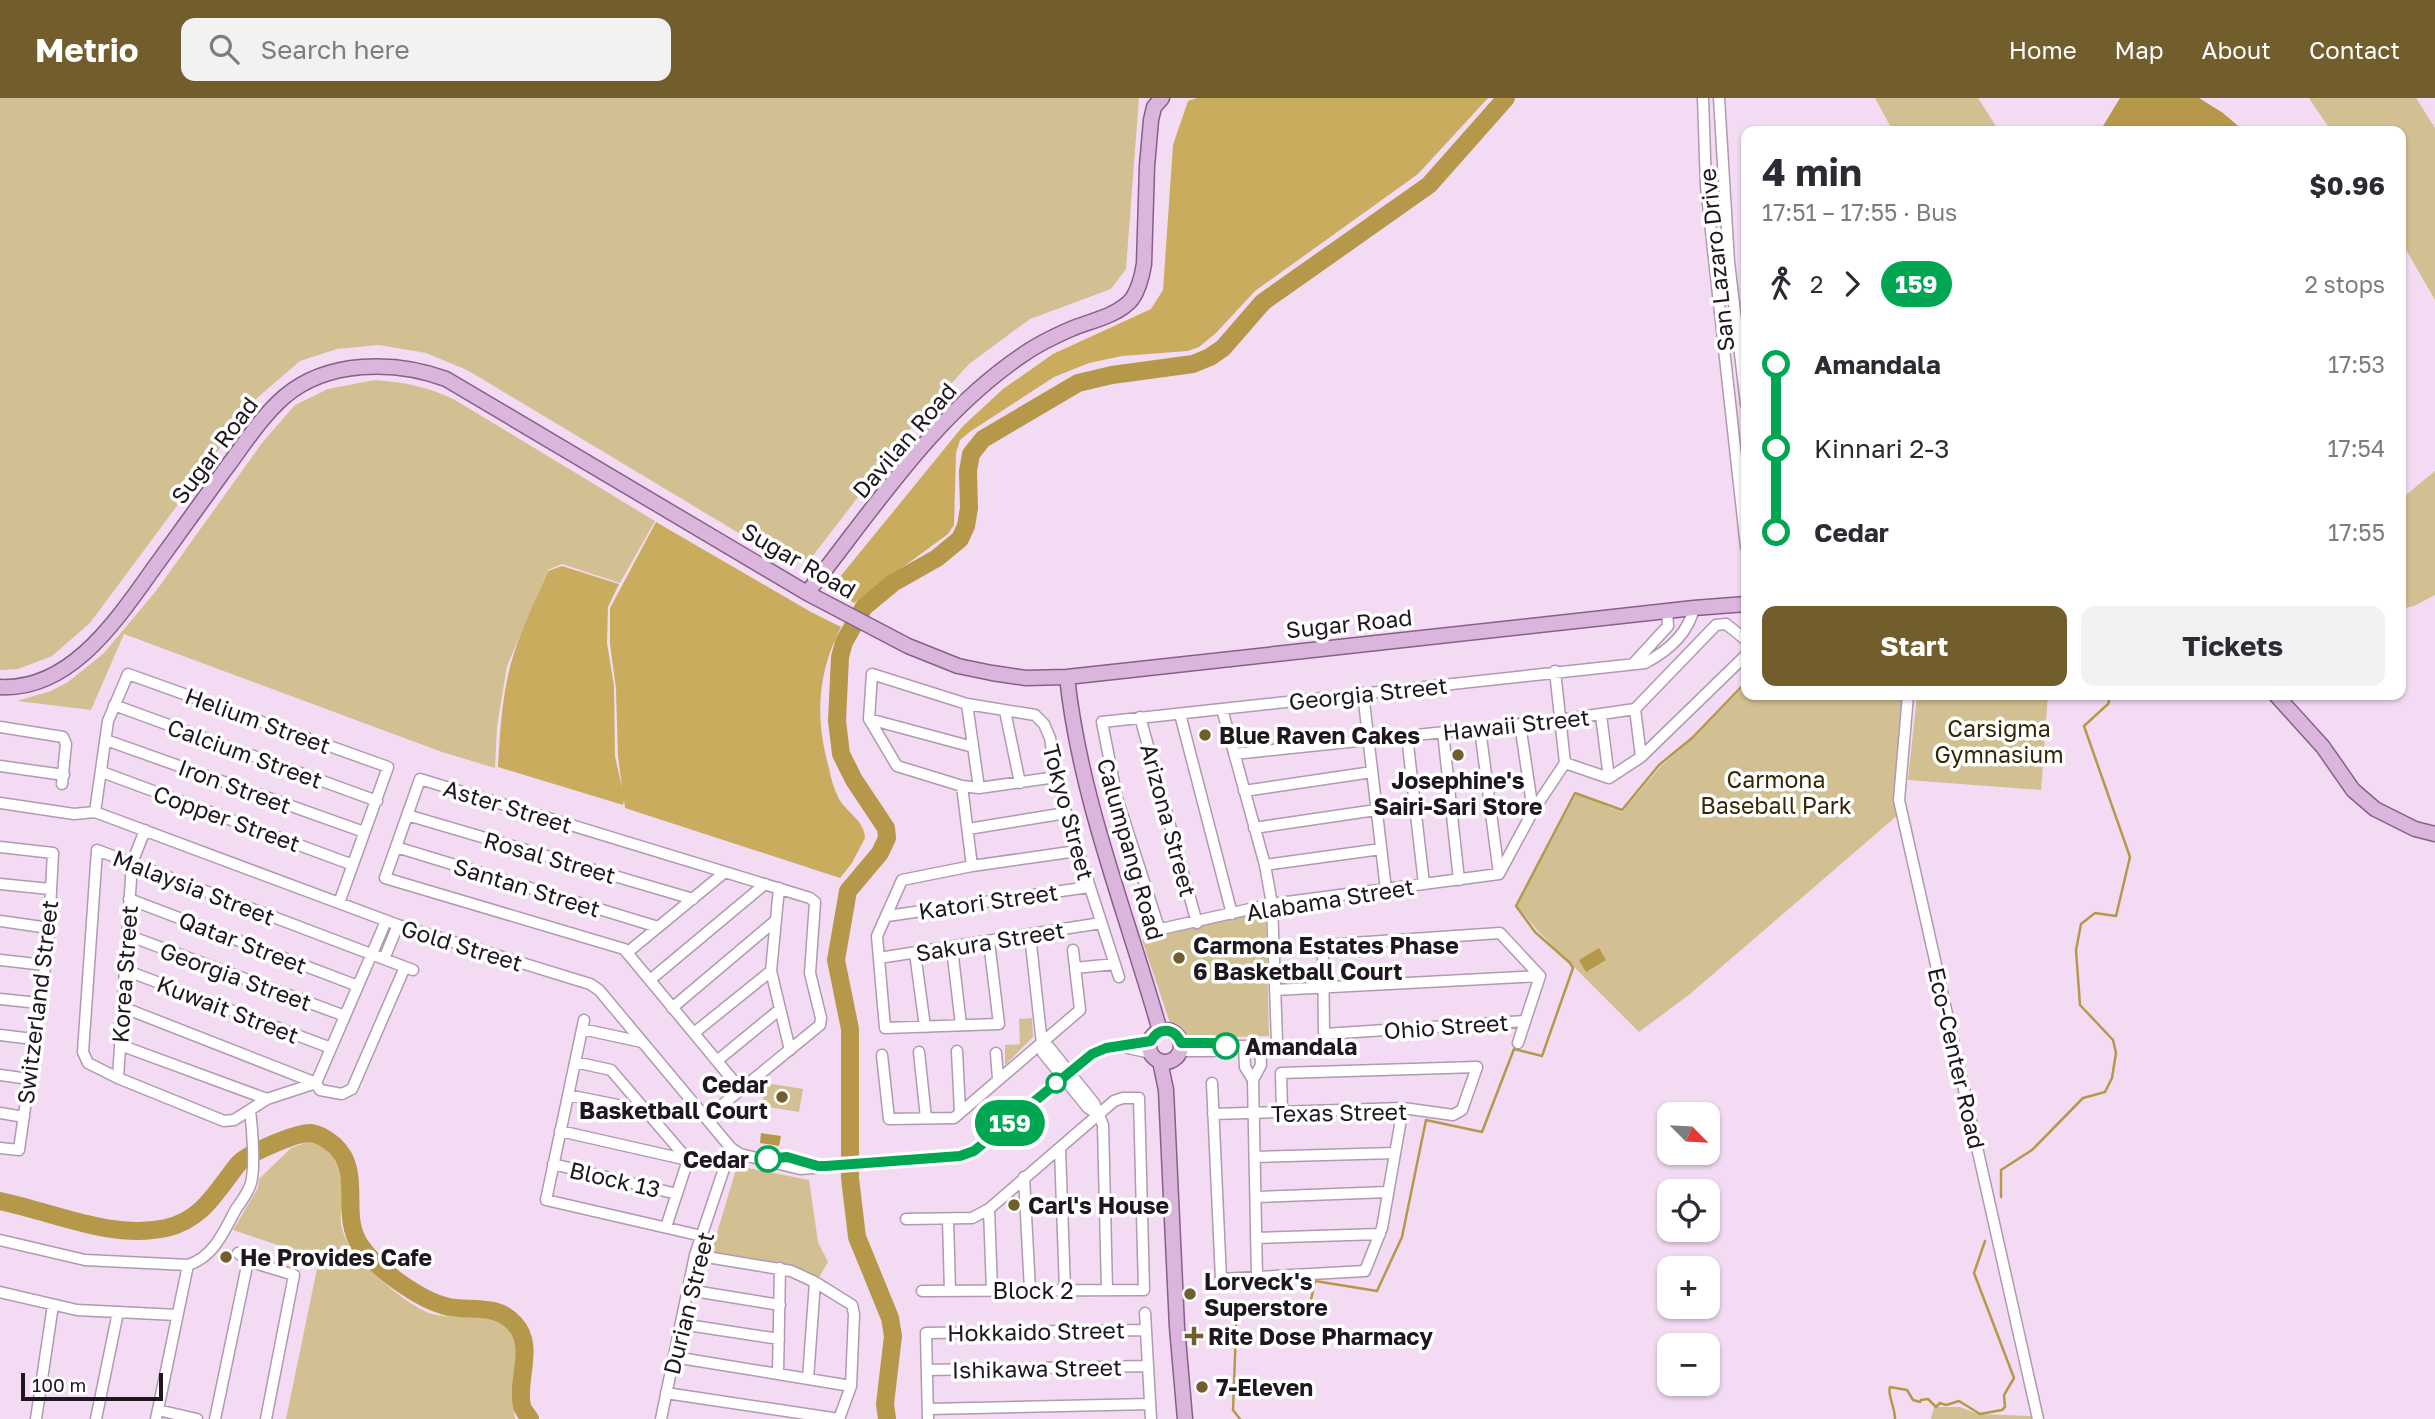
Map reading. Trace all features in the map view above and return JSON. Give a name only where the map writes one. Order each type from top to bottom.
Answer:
[{"type":"main road","name":"Davilan Road","points":[[807,593],[933,435],[978,389],[1035,347],[1111,313],[1131,299],[1141,279],[1144,264],[1151,120],[1154,107],[1162,98]]},
{"type":"main road","name":"Sugar Road","points":[[0,687],[27,685],[44,680],[93,645],[143,583],[250,436],[286,395],[324,376],[364,367],[417,369],[453,383],[807,593],[870,627],[958,666],[1026,678],[1067,677],[1741,604]]},
{"type":"main road","name":"Calumpang Road","points":[[1067,677],[1073,725],[1091,804],[1165,1049],[1177,1327],[1185,1419]]},
{"type":"main road","points":[[2281,700],[2323,747],[2353,790],[2375,809],[2415,829],[2435,834]]},
{"type":"street","name":"San Lazaro Drive","points":[[1703,98],[1706,186],[1741,500]]},
{"type":"street","name":"San Lazaro Drive","points":[[1719,98],[1729,262],[1741,362]]},
{"type":"street","name":"Georgia Street","points":[[1102,722],[1645,663],[1683,634],[1690,623],[1694,608]]},
{"type":"street","points":[[1634,663],[1668,626],[1667,611]]},
{"type":"street","points":[[1641,757],[1635,709],[1716,625],[1726,624],[1741,636]]},
{"type":"street","points":[[1653,641],[1663,650]]},
{"type":"street","points":[[1609,778],[1641,757],[1741,660]]},
{"type":"street","points":[[1499,874],[1533,811],[1565,762],[1555,671]]},
{"type":"street","name":"Helium Street","points":[[114,705],[128,674],[388,767],[377,801]]},
{"type":"street","name":"Tokyo Street","points":[[869,719],[872,674],[967,704],[1035,715],[1044,724],[1050,738],[1056,778],[1077,851],[1119,977]]},
{"type":"street","points":[[1363,693],[1386,890]]},
{"type":"street","name":"Eco-Center Road","points":[[1908,700],[1899,800],[2038,1419]]},
{"type":"street","points":[[967,704],[979,788]]},
{"type":"street","points":[[95,812],[108,721],[114,705]]},
{"type":"street","name":"Calcium Street","points":[[114,705],[377,801]]},
{"type":"street","points":[[731,1148],[740,1154],[768,1159],[787,1157],[822,1166],[960,1156],[974,1151],[1066,1074],[1098,1051],[1122,1046],[1165,1049],[1212,1043],[1226,1046],[1277,1044],[1272,904],[1265,865],[1222,709]]},
{"type":"street","name":"Hawaii Street","points":[[1234,754],[1480,729],[1635,709]]},
{"type":"street","points":[[1005,711],[1020,783]]},
{"type":"street","points":[[1180,714],[1232,914]]},
{"type":"street","points":[[1601,715],[1609,778]]},
{"type":"street","name":"Arizona Street","points":[[1140,717],[1196,923]]},
{"type":"street","points":[[869,719],[973,747]]},
{"type":"street","points":[[869,719],[897,766],[962,786],[979,788],[1056,778]]},
{"type":"street","name":"Alabama Street","points":[[1102,722],[1117,798],[1161,929],[1272,904],[1499,874]]},
{"type":"street","points":[[1520,724],[1533,811]]},
{"type":"street","points":[[0,727],[63,737],[66,744],[63,779],[0,766]]},
{"type":"street","points":[[1480,729],[1499,874]]},
{"type":"street","points":[[1443,733],[1459,880]]},
{"type":"street","points":[[1407,736],[1424,884]]},
{"type":"street","name":"Iron Street","points":[[106,740],[364,832]]},
{"type":"street","points":[[1565,762],[1609,778]]},
{"type":"street","name":"Copper Street","points":[[102,772],[353,865]]},
{"type":"street","points":[[1244,791],[1372,772]]},
{"type":"street","name":"Aster Street","points":[[628,952],[385,878],[420,779],[779,888],[815,902],[810,973],[821,1018],[820,1025],[706,1118]]},
{"type":"street","points":[[962,786],[972,866]]},
{"type":"street","points":[[339,903],[377,801]]},
{"type":"street","name":"Gold Street","points":[[0,803],[74,814],[95,812],[398,925],[590,984],[600,990],[731,1148]]},
{"type":"street","points":[[1254,828],[1376,810]]},
{"type":"street","points":[[968,830],[1066,813]]},
{"type":"street","name":"Rosal Street","points":[[407,815],[693,899]]},
{"type":"street","name":"Korea Street","points":[[118,1078],[132,863],[145,830]]},
{"type":"street","name":"Switzerland Street","points":[[0,847],[53,853],[45,965],[19,1150],[0,1147]]},
{"type":"street","name":"Santan Street","points":[[396,847],[658,927]]},
{"type":"street","points":[[1265,865],[1381,849]]},
{"type":"street","name":"Malaysia Street","points":[[118,1078],[88,1063],[83,1052],[97,850],[409,968],[352,1090],[342,1094],[320,1090],[316,1083]]},
{"type":"street","points":[[989,942],[999,1024],[885,1028],[877,936],[902,880],[972,866],[1077,851]]},
{"type":"street","points":[[725,872],[628,952],[741,1090]]},
{"type":"street","points":[[0,884],[50,889]]},
{"type":"street","points":[[650,980],[765,884]]},
{"type":"street","name":"Katori Street","points":[[887,916],[1089,887]]},
{"type":"street","points":[[779,888],[772,971],[790,1050]]},
{"type":"street","name":"Qatar Street","points":[[129,899],[358,986]]},
{"type":"street","points":[[118,1078],[224,1121],[233,1119],[267,1099],[316,1083],[386,920]]},
{"type":"street","points":[[672,1008],[775,921]]},
{"type":"street","points":[[0,922],[49,928]]},
{"type":"street","name":"Sakura Street","points":[[879,958],[1101,923]]},
{"type":"street","points":[[384,959],[398,925]]},
{"type":"street","points":[[1324,989],[1323,944],[1500,933],[1539,976]]},
{"type":"street","name":"Georgia Street","points":[[127,935],[345,1016]]},
{"type":"street","points":[[1030,935],[1042,1043],[1066,1074],[1094,1102],[1103,1125],[1107,1290]]},
{"type":"street","points":[[952,948],[961,1025]]},
{"type":"street","points":[[882,1055],[889,1119],[954,1118],[1080,1010],[1073,950]]},
{"type":"street","points":[[915,953],[925,1027]]},
{"type":"street","points":[[0,960],[45,965]]},
{"type":"street","points":[[1075,968],[1115,964]]},
{"type":"street","name":"Kuwait Street","points":[[125,970],[331,1048]]},
{"type":"street","points":[[694,1033],[772,971]]},
{"type":"street","points":[[1275,990],[1539,976]]},
{"type":"street","points":[[1518,1042],[1539,976]]},
{"type":"street","name":"Ohio Street","points":[[1324,989],[1324,1034],[1525,1021]]},
{"type":"street","points":[[0,999],[38,1003]]},
{"type":"street","points":[[122,1007],[316,1083]]},
{"type":"street","points":[[718,1060],[779,1010]]},
{"type":"street","points":[[642,1042],[583,1025],[545,1200],[702,1236]]},
{"type":"street","points":[[0,1035],[33,1039]]},
{"type":"street","points":[[120,1045],[267,1099]]},
{"type":"street","points":[[1244,1046],[1245,1068],[1253,1080]]},
{"type":"street","points":[[1257,1277],[1253,1080],[1261,1065],[1260,1046]]},
{"type":"street","points":[[957,1051],[960,1112]]},
{"type":"street","points":[[919,1052],[926,1118]]},
{"type":"street","points":[[996,1054],[998,1079]]},
{"type":"street","points":[[575,1062],[611,1070],[688,1160]]},
{"type":"street","name":"Texas Street","points":[[1213,1114],[1254,1113],[1403,1108],[1453,1115],[1462,1110],[1477,1067],[1281,1073],[1282,1112]]},
{"type":"street","points":[[0,1075],[29,1079]]},
{"type":"street","points":[[1212,1083],[1221,1279],[1365,1271],[1380,1234],[1403,1108]]},
{"type":"street","points":[[568,1096],[647,1111]]},
{"type":"street","name":"Block 2","points":[[922,1291],[1144,1290],[1139,1098],[1115,1101],[1098,1114]]},
{"type":"street","points":[[0,1240],[85,1260],[188,1265],[201,1259],[226,1231],[250,1186],[250,1110]]},
{"type":"street","points":[[0,1114],[24,1116]]},
{"type":"street","points":[[906,1219],[972,1217],[989,1209],[1098,1114]]},
{"type":"street","points":[[560,1131],[688,1160]]},
{"type":"street","name":"Durian Street","points":[[661,1419],[695,1255],[731,1148]]},
{"type":"street","points":[[1060,1149],[1065,1290]]},
{"type":"street","points":[[1255,1157],[1395,1153]]},
{"type":"street","points":[[666,1227],[688,1160]]},
{"type":"street","name":"Block 13","points":[[553,1164],[677,1194]]},
{"type":"street","points":[[1024,1177],[1030,1290]]},
{"type":"street","points":[[1255,1197],[1388,1192]]},
{"type":"street","points":[[989,1209],[992,1290]]},
{"type":"street","points":[[948,1219],[950,1291]]},
{"type":"street","points":[[1256,1238],[1380,1234]]},
{"type":"street","points":[[238,1253],[248,1261],[294,1276],[266,1419]]},
{"type":"street","points":[[666,1393],[839,1419],[851,1387],[852,1306],[815,1282],[780,1268],[695,1255]]},
{"type":"street","points":[[215,1419],[248,1261]]},
{"type":"street","points":[[188,1265],[157,1415],[197,1419]]},
{"type":"street","points":[[778,1374],[780,1268]]},
{"type":"street","points":[[808,1379],[815,1282]]},
{"type":"street","points":[[688,1290],[780,1305]]},
{"type":"street","points":[[0,1292],[78,1310],[177,1315]]},
{"type":"street","points":[[36,1419],[53,1305]]},
{"type":"street","points":[[96,1419],[118,1312]]},
{"type":"street","points":[[1145,1313],[1151,1419]]},
{"type":"street","points":[[681,1324],[779,1339]]},
{"type":"street","name":"Hokkaido Street","points":[[927,1370],[926,1333],[1146,1330]]},
{"type":"street","points":[[674,1357],[851,1387]]},
{"type":"street","name":"Ishikawa Street","points":[[927,1370],[1148,1366]]},
{"type":"street","points":[[927,1370],[928,1414],[1150,1404]]},
{"type":"green space","points":[[0,98],[1139,98],[1126,269],[1111,289],[1030,319],[969,364],[911,428],[812,557],[792,565],[467,370],[426,353],[379,345],[337,349],[300,361],[257,398],[90,623],[52,656],[18,669],[0,670]]},
{"type":"green space","points":[[1875,98],[1978,98],[1996,126],[1890,126]]},
{"type":"green space","points":[[2309,98],[2416,98],[2435,128],[2435,300],[2406,250],[2406,126],[2328,126]]},
{"type":"green space","points":[[375,380],[416,386],[455,400],[655,521],[620,583],[562,564],[548,570],[507,666],[497,726],[495,768],[442,752],[124,634],[91,710],[17,701],[51,691],[68,682],[103,654],[156,591],[262,443],[295,405],[328,389]]},
{"type":"green space","points":[[2435,471],[2435,595],[2406,608],[2406,495]]},
{"type":"green space","name":"Carmona Baseball Park","points":[[1741,689],[1741,700],[1904,700],[1899,814],[1690,994],[1639,1032],[1538,931],[1517,906],[1576,794],[1622,812],[1661,766]]},
{"type":"green space","name":"Carsigma Gymnasium","points":[[1916,700],[2048,700],[2041,790],[1908,780]]},
{"type":"green space","points":[[1263,911],[1266,914],[1269,1036],[1191,1038],[1177,1024],[1170,1023],[1142,940]]},
{"type":"green space","points":[[1032,1018],[1033,1037],[1005,1065],[1005,1045],[1020,1044],[1019,1019]]},
{"type":"green space","name":"Cedar Basketball Court","points":[[766,1083],[803,1089],[799,1112],[762,1106]]},
{"type":"green space","points":[[310,1141],[328,1152],[338,1167],[342,1186],[343,1232],[353,1250],[372,1271],[390,1288],[420,1309],[439,1315],[487,1318],[507,1326],[513,1334],[517,1353],[515,1419],[286,1419],[319,1259],[233,1230],[258,1188],[259,1179],[291,1148]]},
{"type":"green space","points":[[737,1166],[809,1180],[818,1242],[828,1262],[818,1279],[798,1268],[711,1253]]},
{"type":"green space","points":[[1934,1407],[1960,1407],[1978,1414],[2031,1416],[2032,1419],[1931,1419]]},
{"type":"shaded area","points":[[1197,98],[1488,98],[1418,174],[1255,291],[1216,333],[1199,347],[1188,351],[1122,356],[1089,363],[1054,377],[971,431],[960,440],[956,453],[954,525],[948,534],[854,603],[837,593],[835,583],[963,426],[1003,389],[1053,354],[1151,309],[1163,290],[1173,145],[1188,101]]},
{"type":"shaded area","points":[[2120,98],[2199,98],[2238,126],[2103,126]]},
{"type":"shaded area","points":[[656,522],[841,627],[827,662],[820,714],[825,750],[836,791],[842,804],[862,827],[865,838],[852,863],[840,878],[625,808],[624,800],[623,805],[498,767],[503,702],[515,651],[548,571],[562,566],[619,584],[608,607],[607,643],[614,686],[615,756],[622,788],[616,689],[610,644],[610,608]]},
{"type":"shaded area","points":[[1599,948],[1606,960],[1586,972],[1579,960]]},
{"type":"shaded area","points":[[761,1133],[781,1136],[779,1146],[760,1143]]},
{"type":"waterway","points":[[887,1419],[885,1404],[893,1336],[890,1318],[857,1237],[850,1178],[850,1029],[836,960],[848,891],[880,853],[887,838],[886,828],[854,780],[841,754],[837,721],[840,657],[844,642],[864,607],[893,583],[937,558],[960,539],[966,526],[969,508],[968,471],[971,454],[983,439],[1078,383],[1112,375],[1193,364],[1210,357],[1223,348],[1263,302],[1429,185],[1506,98]]},
{"type":"waterway","points":[[1240,1419],[1233,1410],[1237,1304],[1309,1310],[1315,1281],[1377,1291],[1402,1237],[1426,1120],[1482,1132],[1514,1049],[1542,1056],[1573,968],[1535,932],[1516,906],[1575,793],[1622,810],[1659,765],[1692,738],[1741,687]]},
{"type":"waterway","points":[[2001,1197],[2001,1170],[2032,1150],[2083,1098],[2105,1092],[2112,1078],[2116,1053],[2113,1040],[2080,1005],[2076,950],[2081,924],[2095,913],[2116,916],[2130,857],[2084,726],[2109,700]]},
{"type":"waterway","points":[[0,1201],[103,1228],[145,1231],[166,1228],[179,1224],[200,1211],[239,1163],[252,1154],[295,1136],[311,1133],[318,1135],[334,1145],[343,1156],[350,1180],[354,1233],[360,1245],[377,1264],[413,1291],[438,1304],[484,1309],[500,1313],[514,1323],[524,1342],[521,1396],[523,1408],[530,1419]]},
{"type":"waterway","points":[[1895,1419],[1890,1387],[1907,1390],[1913,1400],[1920,1402],[1928,1399],[1936,1407],[1940,1403],[1946,1405],[1959,1401],[1980,1414],[2005,1407],[2004,1395],[2014,1378],[1974,1273],[1985,1241]]},
{"type":"bus line","name":"159","points":[[768,1159],[787,1157],[826,1166],[960,1156],[982,1146],[1098,1051],[1151,1041],[1157,1033],[1167,1030],[1176,1034],[1181,1043],[1226,1046]]},
{"type":"place","name":"Blue Raven Cakes","points":[[1205,735]]},
{"type":"place","name":"Josephine's Sairi-Sari Store","points":[[1458,755]]},
{"type":"place","name":"Carmona Estates Phase 6 Basketball Court","points":[[1179,958]]},
{"type":"place","name":"Amandala","points":[[1226,1046]]},
{"type":"place","name":"Cedar Basketball Court","points":[[782,1097]]},
{"type":"place","name":"Cedar","points":[[768,1159]]},
{"type":"place","name":"Carl's House","points":[[1014,1205]]},
{"type":"place","name":"He Provides Cafe","points":[[226,1257]]},
{"type":"place","name":"Lorveck's Superstore","points":[[1190,1294]]},
{"type":"place","name":"Rite Dose Pharmacy","points":[[1194,1336]]},
{"type":"place","name":"7-Eleven","points":[[1202,1387]]}]
